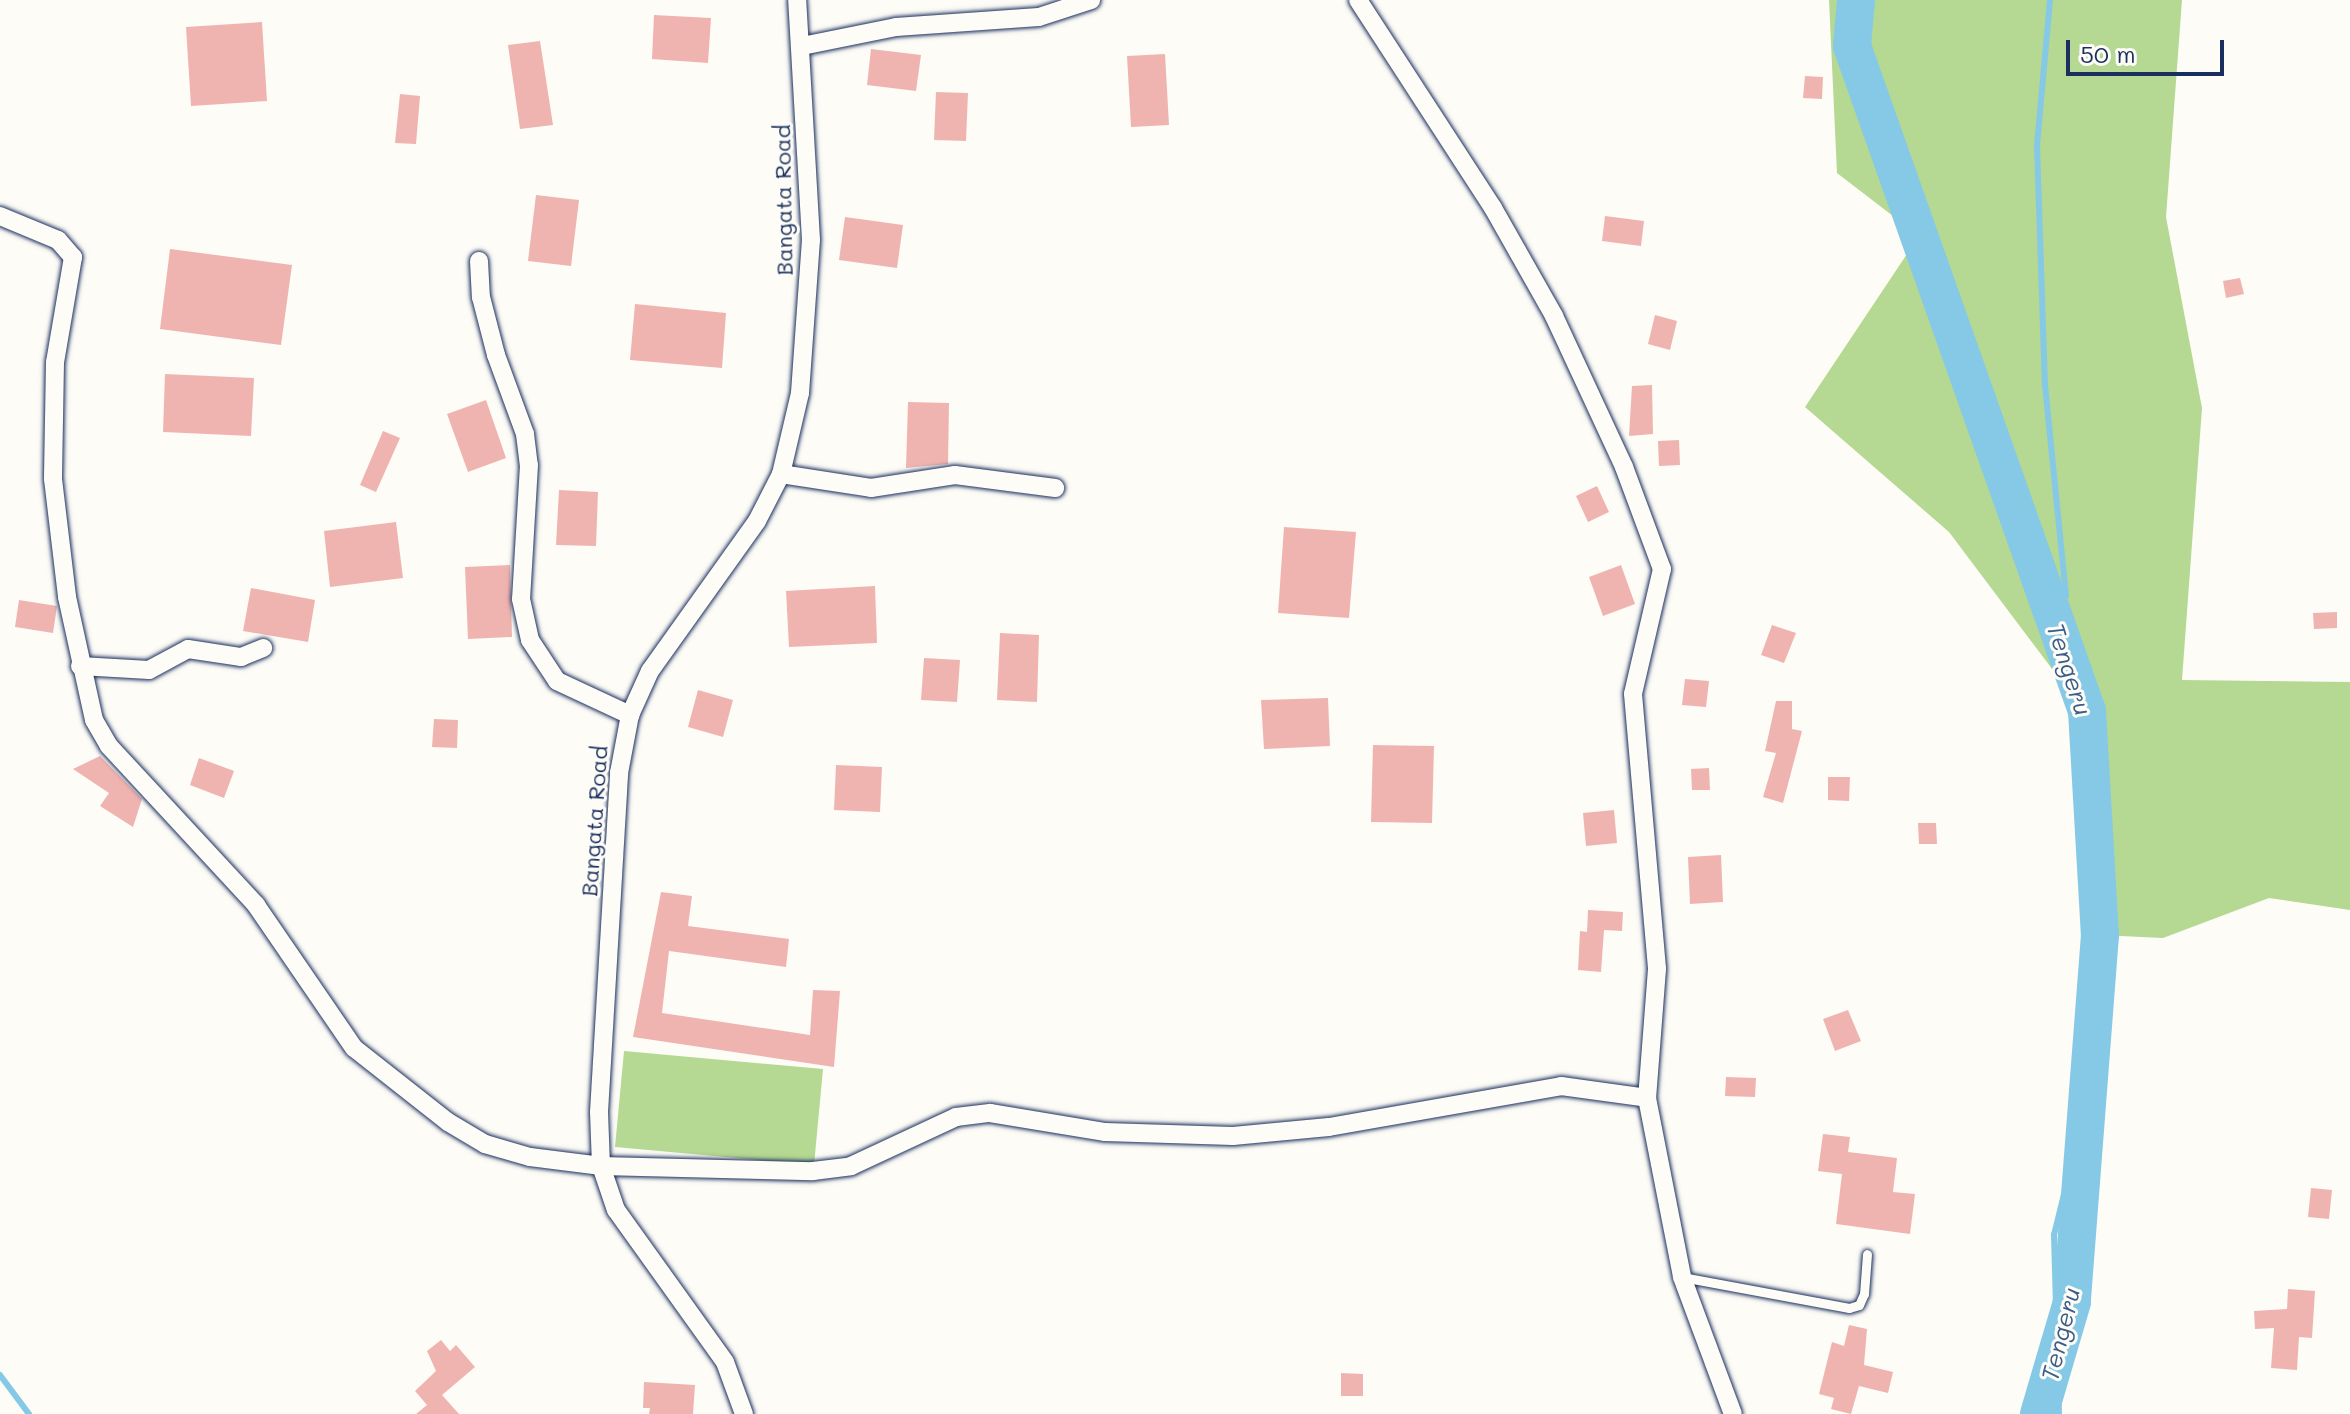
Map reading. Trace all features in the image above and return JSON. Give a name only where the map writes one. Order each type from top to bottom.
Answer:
[{"type":"street","name":"Bangata Road","points":[[744,1414],[725,1362],[627,1228],[601,1166],[616,808],[630,715],[650,671],[757,521],[781,474],[805,358],[811,240],[797,0]]},
{"type":"street","points":[[802,46],[883,29],[1039,17],[1091,0]]},
{"type":"street","points":[[1358,0],[1493,208],[1554,316],[1624,467],[1662,569],[1633,694],[1657,969],[1647,1098],[1682,1277],[1733,1414]]},
{"type":"street","points":[[0,216],[58,240],[73,257],[51,415],[58,540],[80,666],[94,720],[109,746],[256,905],[354,1048],[402,1088],[485,1144],[530,1157],[601,1166],[813,1171],[851,1166],[956,1117],[990,1113],[1105,1132],[1220,1137],[1329,1127],[1561,1086],[1647,1098]]},
{"type":"street","points":[[479,261],[481,297],[496,355],[525,434],[529,465],[521,599],[530,640],[557,681],[630,715]]},
{"type":"street","points":[[781,474],[863,488],[906,486],[955,475],[1055,488]]},
{"type":"street","points":[[80,666],[149,670],[188,649],[241,657],[263,648]]},
{"type":"lane","points":[[1682,1277],[1849,1308],[1859,1305],[1864,1294],[1867,1254]]},
{"type":"green space","points":[[1829,0],[2182,0],[2166,217],[2202,408],[2182,680],[2350,682],[2350,910],[2269,898],[2163,938],[2100,935],[2077,702],[1949,532],[1805,407],[1919,236],[1837,173]]},
{"type":"green space","points":[[624,1051],[823,1069],[814,1165],[615,1147]]},
{"type":"building","points":[[654,15],[711,18],[708,63],[652,59]]},
{"type":"building","points":[[262,22],[267,101],[191,106],[186,27]]},
{"type":"building","points":[[540,41],[553,125],[520,129],[508,45]]},
{"type":"building","points":[[871,49],[921,55],[916,91],[867,85]]},
{"type":"building","points":[[1165,54],[1169,125],[1131,127],[1127,56]]},
{"type":"building","points":[[1805,76],[1823,77],[1822,99],[1803,98]]},
{"type":"building","points":[[936,92],[968,93],[966,141],[934,140]]},
{"type":"building","points":[[400,94],[420,96],[416,144],[395,143]]},
{"type":"building","points":[[536,195],[579,200],[571,266],[528,261]]},
{"type":"building","points":[[1605,216],[1644,221],[1641,246],[1602,241]]},
{"type":"building","points":[[845,217],[903,225],[897,268],[839,260]]},
{"type":"building","points":[[170,249],[292,265],[281,345],[160,329]]},
{"type":"building","points":[[2240,278],[2244,294],[2226,298],[2223,281]]},
{"type":"building","points":[[635,304],[726,313],[722,368],[630,360]]},
{"type":"building","points":[[1655,315],[1677,321],[1670,350],[1648,344]]},
{"type":"building","points":[[165,374],[254,378],[251,436],[163,432]]},
{"type":"building","points":[[1652,385],[1653,434],[1629,436],[1632,386]]},
{"type":"building","points":[[486,400],[506,458],[468,472],[447,414]]},
{"type":"building","points":[[908,402],[949,403],[948,464],[906,468]]},
{"type":"building","points":[[383,431],[400,438],[376,492],[360,485]]},
{"type":"building","points":[[1679,440],[1680,465],[1659,466],[1658,441]]},
{"type":"building","points":[[1597,486],[1609,512],[1588,522],[1576,496]]},
{"type":"building","points":[[559,490],[598,492],[596,546],[556,545]]},
{"type":"building","points":[[396,522],[403,578],[330,587],[324,531]]},
{"type":"building","points":[[1284,527],[1356,532],[1349,618],[1278,613]]},
{"type":"building","points":[[510,565],[512,637],[468,639],[465,567]]},
{"type":"building","points":[[1621,565],[1635,604],[1603,616],[1589,577]]},
{"type":"building","points":[[875,586],[877,643],[789,647],[786,591]]},
{"type":"building","points":[[251,588],[315,600],[308,642],[243,631]]},
{"type":"building","points":[[19,600],[57,606],[53,633],[15,627]]},
{"type":"building","points":[[2337,612],[2337,628],[2314,629],[2313,613]]},
{"type":"building","points":[[1772,625],[1796,633],[1784,663],[1761,655]]},
{"type":"building","points":[[1000,633],[1039,635],[1037,702],[997,700]]},
{"type":"building","points":[[924,658],[960,660],[957,702],[921,700]]},
{"type":"building","points":[[1685,679],[1709,681],[1706,707],[1682,705]]},
{"type":"building","points":[[698,690],[733,700],[723,737],[688,727]]},
{"type":"building","points":[[1328,698],[1330,746],[1264,749],[1261,700]]},
{"type":"building","points":[[1776,701],[1792,701],[1792,729],[1802,731],[1783,803],[1763,797],[1776,753],[1765,751]]},
{"type":"building","points":[[434,719],[458,720],[457,748],[432,747]]},
{"type":"building","points":[[1373,745],[1434,746],[1432,823],[1371,822]]},
{"type":"building","points":[[100,756],[142,799],[133,827],[100,806],[109,793],[73,769]]},
{"type":"building","points":[[199,758],[234,771],[224,798],[190,785]]},
{"type":"building","points":[[836,765],[882,767],[880,812],[834,810]]},
{"type":"building","points":[[1709,768],[1710,790],[1692,790],[1691,769]]},
{"type":"building","points":[[1828,777],[1850,777],[1849,801],[1828,800]]},
{"type":"building","points":[[1614,810],[1617,843],[1586,846],[1583,813]]},
{"type":"building","points":[[1918,823],[1936,823],[1937,844],[1919,844]]},
{"type":"building","points":[[1721,855],[1723,902],[1690,904],[1688,857]]},
{"type":"building","points":[[661,892],[692,896],[688,926],[789,939],[786,967],[669,951],[662,1013],[810,1035],[813,990],[840,991],[834,1067],[633,1037]]},
{"type":"building","points":[[1588,910],[1623,912],[1622,931],[1604,930],[1601,972],[1578,970],[1580,931],[1587,932]]},
{"type":"building","points":[[1848,1010],[1861,1041],[1835,1051],[1823,1019]]},
{"type":"building","points":[[1726,1077],[1756,1078],[1755,1097],[1725,1096]]},
{"type":"building","points":[[1823,1134],[1850,1137],[1848,1152],[1897,1158],[1893,1192],[1915,1194],[1910,1234],[1836,1224],[1842,1174],[1818,1171]]},
{"type":"building","points":[[2311,1188],[2332,1190],[2329,1219],[2308,1217]]},
{"type":"building","points":[[2288,1289],[2315,1291],[2312,1338],[2299,1337],[2297,1370],[2271,1368],[2274,1328],[2255,1329],[2254,1311],[2287,1309]]},
{"type":"building","points":[[1849,1325],[1867,1329],[1864,1365],[1893,1372],[1888,1393],[1859,1386],[1851,1414],[1831,1409],[1834,1398],[1819,1394],[1832,1342],[1844,1346]]},
{"type":"building","points":[[441,1340],[450,1351],[456,1345],[475,1367],[442,1395],[459,1414],[416,1414],[427,1405],[415,1391],[436,1371],[427,1351]]},
{"type":"building","points":[[1341,1373],[1363,1374],[1363,1396],[1341,1396]]},
{"type":"building","points":[[644,1382],[695,1385],[693,1414],[649,1414],[650,1408],[643,1408]]},
{"type":"waterway","name":"Tengeru","points":[[1856,0],[1852,46],[2087,711],[2100,935],[2072,1302],[2039,1414]]},
{"type":"waterway","points":[[2050,0],[2037,146],[2045,385],[2066,596]]},
{"type":"waterway","name":"Tengeru","points":[[2059,1414],[2054,1235],[2108,1015],[2082,752]]},
{"type":"waterway","points":[[0,1375],[29,1414]]}]
